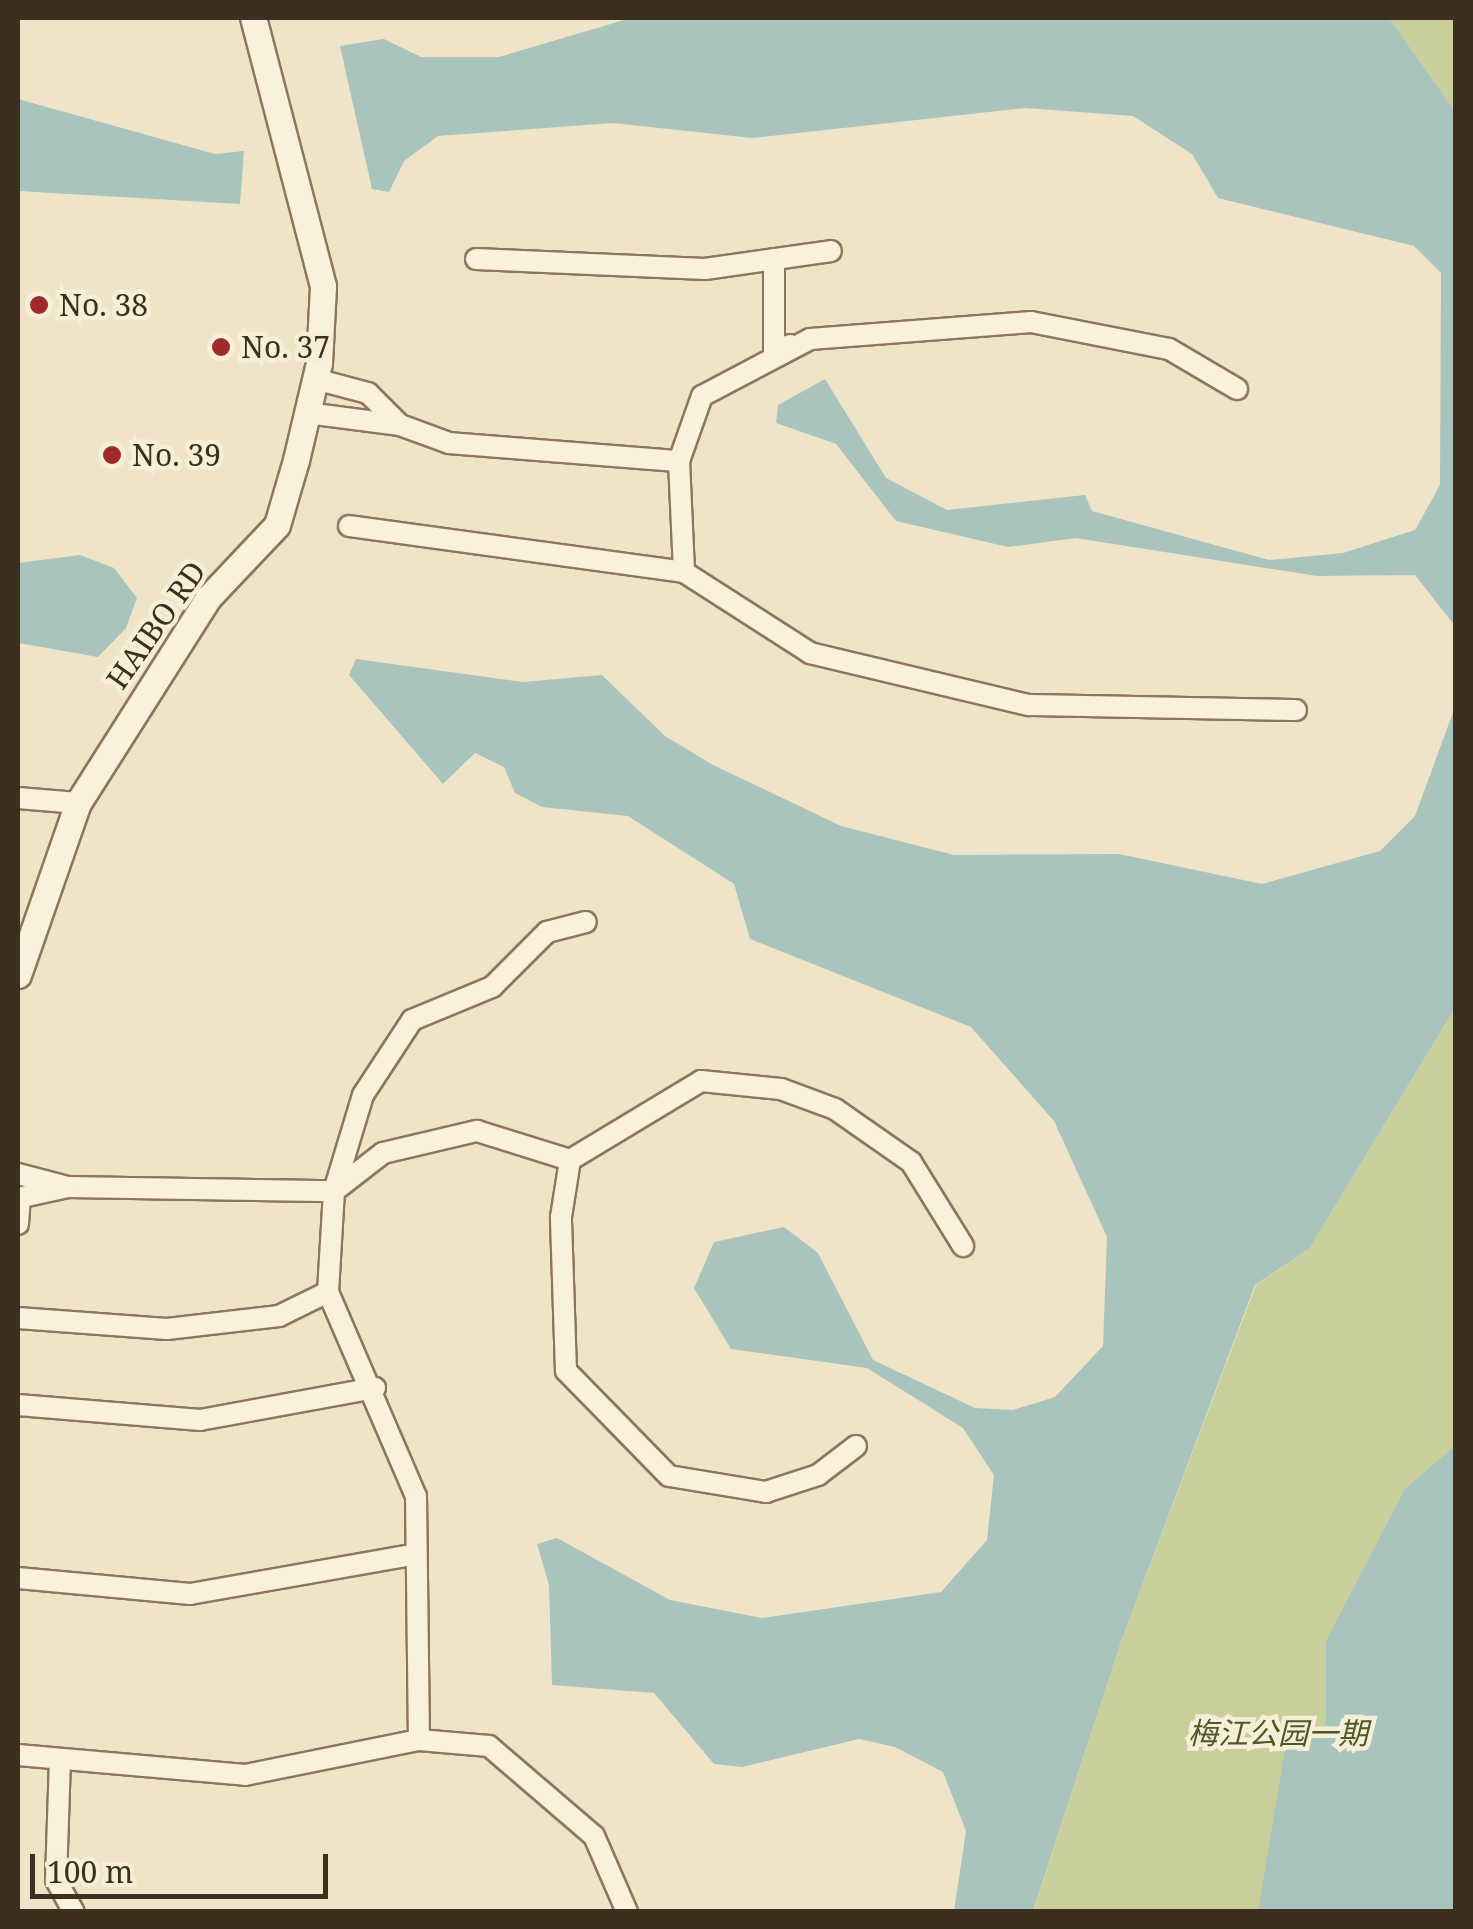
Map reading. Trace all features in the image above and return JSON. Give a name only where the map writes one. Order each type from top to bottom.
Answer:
[{"type":"street","name":"HAIBO RD","points":[[18,968],[78,803],[208,598],[277,524],[307,413],[315,379],[322,286],[312,222],[252,18]]},
{"type":"street","points":[[476,258],[705,269],[832,251]]},
{"type":"street","points":[[774,259],[774,350],[810,339],[1031,322],[1170,349],[1237,389]]},
{"type":"street","points":[[684,572],[679,462],[702,396],[810,339]]},
{"type":"street","points":[[315,379],[368,392],[400,425]]},
{"type":"street","points":[[307,413],[400,425],[449,443],[679,462]]},
{"type":"street","points":[[349,526],[684,572],[810,653],[923,686],[1148,712],[1296,710]]},
{"type":"street","points":[[18,798],[78,803]]},
{"type":"street","points":[[420,1740],[416,1496],[375,1388],[328,1292],[334,1191],[362,1094],[412,1020],[492,987],[547,932],[586,922]]},
{"type":"street","points":[[18,1174],[68,1186],[334,1191],[383,1153],[477,1131],[570,1160],[701,1080],[781,1089],[835,1109],[910,1162],[963,1246]]},
{"type":"street","points":[[570,1160],[562,1217],[566,1370],[670,1476],[766,1492],[818,1475],[856,1446]]},
{"type":"street","points":[[18,1224],[19,1198],[68,1186]]},
{"type":"street","points":[[18,1318],[167,1329],[279,1316],[328,1292]]},
{"type":"street","points":[[18,1405],[200,1420],[375,1388]]},
{"type":"street","points":[[18,1578],[190,1594],[416,1554]]},
{"type":"street","points":[[18,1755],[245,1775],[420,1740],[489,1746],[594,1836],[627,1912]]},
{"type":"street","points":[[60,1759],[56,1880],[74,1912]]},
{"type":"green space","points":[[1389,18],[1455,18],[1455,111]]},
{"type":"green space","name":"梅江公园一期","points":[[1455,1008],[1455,1911],[1033,1912],[1122,1639],[1256,1285],[1309,1249]]},
{"type":"water","points":[[631,18],[1389,18],[1455,111],[1455,626],[1415,575],[1317,576],[1076,538],[1008,547],[896,521],[836,444],[776,423],[778,405],[825,379],[886,478],[947,510],[1085,495],[1092,511],[1269,560],[1343,553],[1415,530],[1440,485],[1441,273],[1414,246],[1218,198],[1192,154],[1133,116],[1025,108],[752,138],[613,123],[438,136],[404,161],[389,192],[372,189],[340,46],[384,39],[421,57],[499,57]]},
{"type":"water","points":[[18,99],[215,154],[244,151],[240,204],[18,191]]},
{"type":"water","points":[[80,555],[114,568],[137,598],[126,628],[98,657],[18,643],[18,563]]},
{"type":"water","points":[[356,659],[523,682],[602,675],[665,736],[713,765],[841,826],[954,855],[1119,854],[1262,884],[1380,851],[1415,816],[1455,707],[1455,1008],[1309,1249],[1255,1285],[1122,1639],[1033,1911],[954,1911],[966,1831],[943,1772],[895,1747],[859,1739],[742,1767],[714,1764],[654,1693],[552,1685],[549,1585],[537,1544],[557,1538],[670,1600],[762,1618],[941,1592],[987,1540],[994,1475],[963,1428],[867,1368],[731,1349],[694,1288],[714,1242],[784,1227],[818,1253],[873,1360],[975,1408],[1013,1410],[1055,1397],[1103,1346],[1107,1237],[1054,1121],[971,1027],[750,939],[734,884],[628,816],[542,807],[515,793],[504,767],[475,753],[443,784],[349,675]]},
{"type":"water","points":[[1455,1446],[1455,1911],[1258,1911],[1286,1743],[1326,1725],[1326,1641],[1405,1489]]},
{"type":"place","name":"No. 38","points":[[39,305]]},
{"type":"place","name":"No. 37","points":[[221,347]]},
{"type":"place","name":"No. 39","points":[[112,455]]}]
